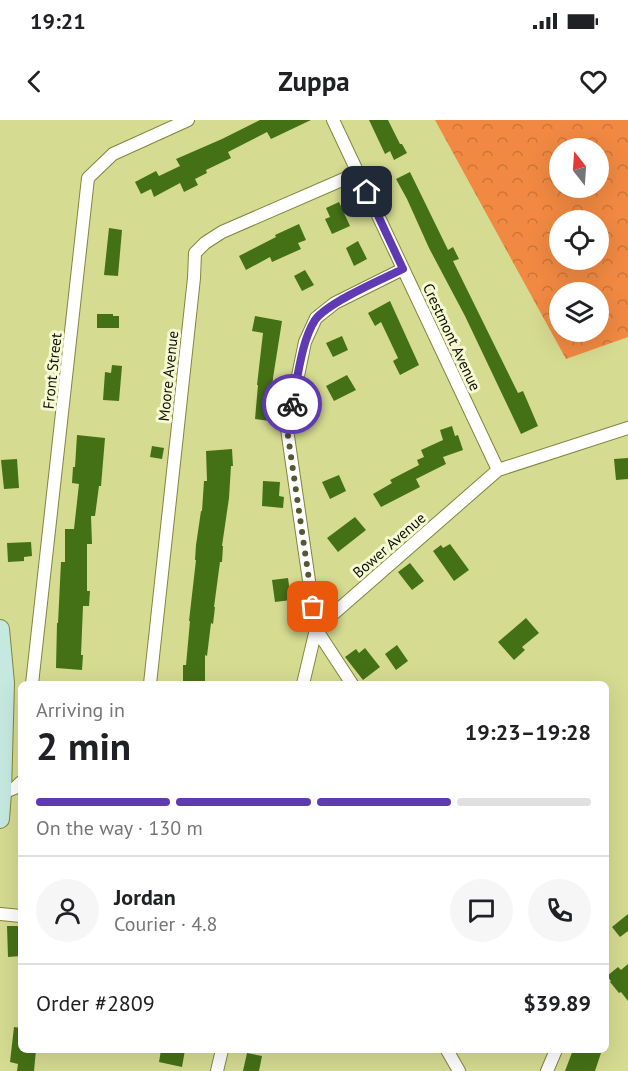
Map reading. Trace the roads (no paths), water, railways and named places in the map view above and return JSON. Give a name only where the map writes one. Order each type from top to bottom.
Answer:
[{"type":"street","name":"Front Street","points":[[32,681],[88,178],[112,154],[188,120]]},
{"type":"street","name":"Crestmont Avenue","points":[[333,120],[498,470]]},
{"type":"street","name":"Moore Avenue","points":[[150,681],[195,253],[222,232],[358,173]]},
{"type":"street","points":[[304,681],[316,629],[287,429],[305,342],[316,318],[335,303],[403,269]]},
{"type":"street","points":[[498,470],[628,428]]},
{"type":"street","name":"Bower Avenue","points":[[316,629],[498,470]]},
{"type":"street","points":[[0,629],[5,683],[0,819]]},
{"type":"street","points":[[316,629],[350,681]]},
{"type":"street","points":[[2,793],[18,785]]},
{"type":"street","points":[[0,914],[18,916]]},
{"type":"street","points":[[217,1071],[221,1053]]},
{"type":"street","points":[[449,1053],[459,1071]]},
{"type":"street","points":[[547,1071],[555,1053]]}]
